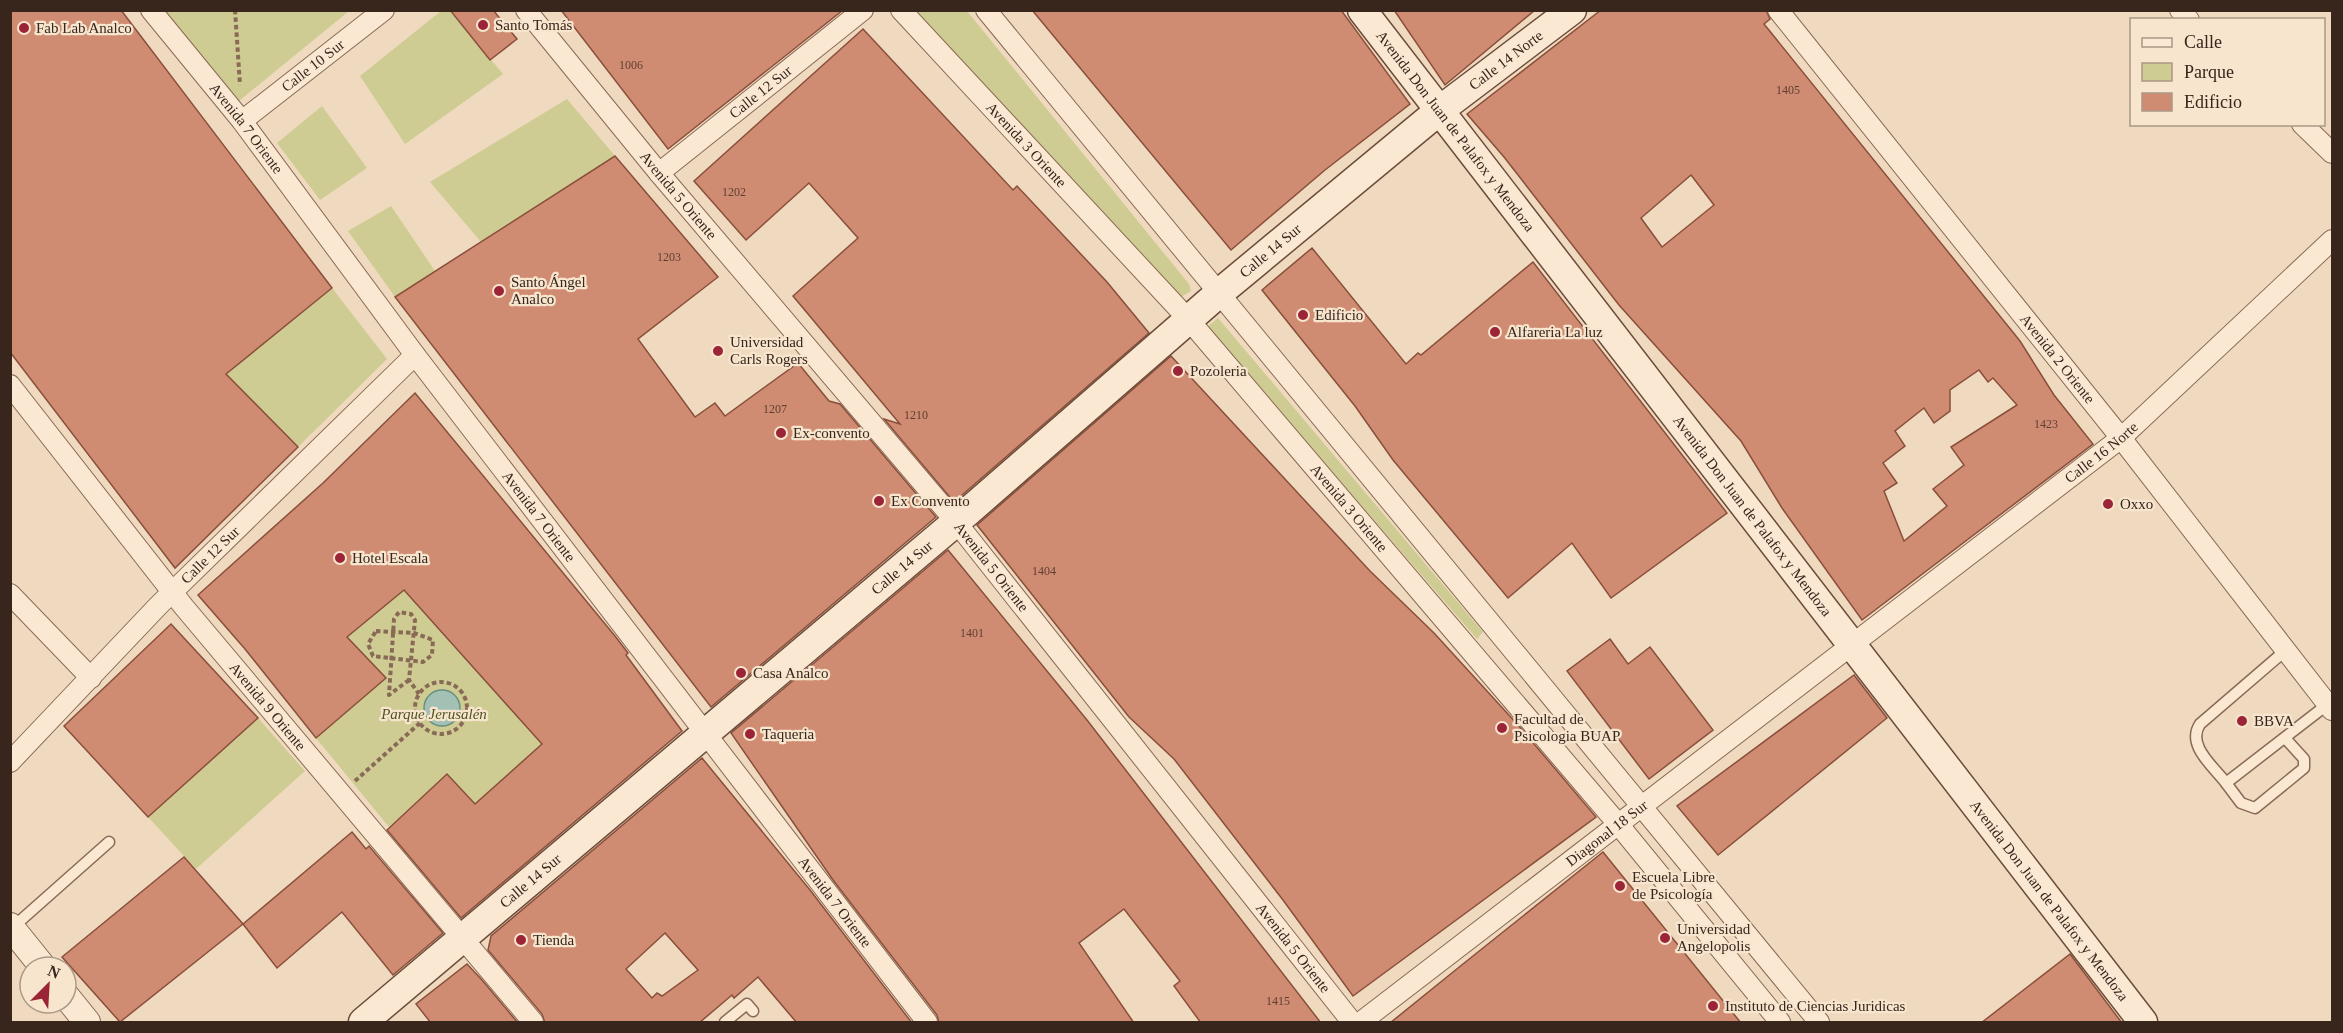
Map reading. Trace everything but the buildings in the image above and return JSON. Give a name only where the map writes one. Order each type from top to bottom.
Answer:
[{"type":"main road","name":"Avenida Don Juan de Palafox y Mendoza","points":[[1362,10],[2143,1023]]},
{"type":"main road","name":"Calle 14 Norte","points":[[1440,110],[1572,10]]},
{"type":"main road","name":"Calle 14 Sur","points":[[363,1023],[462,936],[708,734],[1218,294],[1440,110]]},
{"type":"street","name":"Avenida 7 Oriente","points":[[151,10],[242,121],[415,355],[708,734],[927,1023]]},
{"type":"street","name":"Calle 10 Sur","points":[[242,121],[384,10]]},
{"type":"street","name":"Avenida 5 Oriente","points":[[526,10],[660,173],[956,522],[1352,1023]]},
{"type":"street","name":"Calle 12 Sur","points":[[660,173],[863,10]]},
{"type":"street","name":"Avenida 3 Oriente","points":[[901,10],[1189,320],[1618,824],[1780,1023]]},
{"type":"street","points":[[986,10],[1819,1023]]},
{"type":"street","name":"Avenida 2 Oriente","points":[[1778,10],[2121,438],[2330,707]]},
{"type":"street","points":[[2304,126],[2332,153]]},
{"type":"street","name":"Calle 16 Norte","points":[[1852,644],[2121,438],[2332,240]]},
{"type":"street","name":"Calle 12 Sur","points":[[10,762],[174,591],[415,355]]},
{"type":"street","name":"Avenida 9 Oriente","points":[[10,385],[174,591],[184,607],[533,1023]]},
{"type":"street","points":[[10,594],[91,678]]},
{"type":"street","name":"Diagonal 18 Sur","points":[[1361,1023],[1852,644]]},
{"type":"street","points":[[11,927],[33,955]]},
{"type":"lane","points":[[2285,738],[2304,759],[2304,768],[2255,808],[2241,803],[2194,740],[2195,731],[2200,724],[2286,650]]},
{"type":"lane","points":[[2226,783],[2330,707]]},
{"type":"lane","points":[[11,927],[109,842]]},
{"type":"lane","points":[[724,1023],[747,1004],[753,1011]]},
{"type":"path","points":[[235,10],[242,121]]},
{"type":"path","points":[[409,680],[389,695],[393,619],[399,612],[411,614],[416,620],[409,680],[419,694]]},
{"type":"path","points":[[376,631],[393,632],[414,633],[433,640],[434,648],[429,659],[423,662],[411,662],[373,656],[368,644],[376,631]]},
{"type":"path","points":[[433,683],[449,683],[462,693],[466,708],[461,723],[448,732],[431,731],[420,723],[415,711],[419,694],[433,683]]},
{"type":"path","points":[[350,785],[420,723]]},
{"type":"green space","points":[[164,11],[349,11],[239,101]]},
{"type":"green space","points":[[441,11],[450,11],[503,74],[405,144],[360,76]]},
{"type":"green space","points":[[908,11],[967,11],[1189,284],[1191,291],[1181,297],[1177,295]]},
{"type":"green space","points":[[567,99],[615,156],[481,242],[430,182]]},
{"type":"green space","points":[[322,106],[367,168],[320,200],[277,143]]},
{"type":"green space","points":[[391,206],[435,271],[395,297],[348,231]]},
{"type":"green space","points":[[332,288],[387,359],[298,447],[226,374]]},
{"type":"green space","points":[[1218,318],[1483,632],[1477,639],[1207,327]]},
{"type":"green space","name":"Parque Jerusalén","points":[[404,590],[542,744],[475,804],[447,774],[389,827],[316,738],[386,678],[347,637]]},
{"type":"green space","points":[[258,718],[305,771],[196,869],[148,817]]},
{"type":"shaded area","points":[[442,690],[455,695],[460,708],[455,721],[442,726],[429,721],[424,708],[429,695]]},
{"type":"place","name":"Santo Tomás","points":[[483,25]]},
{"type":"place","name":"Fab Lab Analco","points":[[24,28]]},
{"type":"place","name":"Santo Ángel Analco","points":[[499,291]]},
{"type":"place","name":"Edificio","points":[[1303,315]]},
{"type":"place","name":"Alfareria La luz","points":[[1495,332]]},
{"type":"place","name":"Universidad Carls Rogers","points":[[718,351]]},
{"type":"place","name":"Pozoleria","points":[[1178,371]]},
{"type":"place","name":"Ex-convento","points":[[781,433]]},
{"type":"place","name":"Ex Convento","points":[[879,501]]},
{"type":"place","name":"Oxxo","points":[[2108,504]]},
{"type":"place","name":"Hotel Escala","points":[[340,558]]},
{"type":"place","name":"Casa Analco","points":[[741,673]]},
{"type":"place","name":"BBVA","points":[[2242,721]]},
{"type":"place","name":"Facultad de Psicologia BUAP","points":[[1502,728]]},
{"type":"place","name":"Taqueria","points":[[750,734]]},
{"type":"place","name":"Escuela Libre de Psicología","points":[[1620,886]]},
{"type":"place","name":"Universidad Angelopolis","points":[[1665,938]]},
{"type":"place","name":"Tienda","points":[[521,940]]},
{"type":"place","name":"Instituto de Ciencias Juridicas","points":[[1713,1006]]}]
